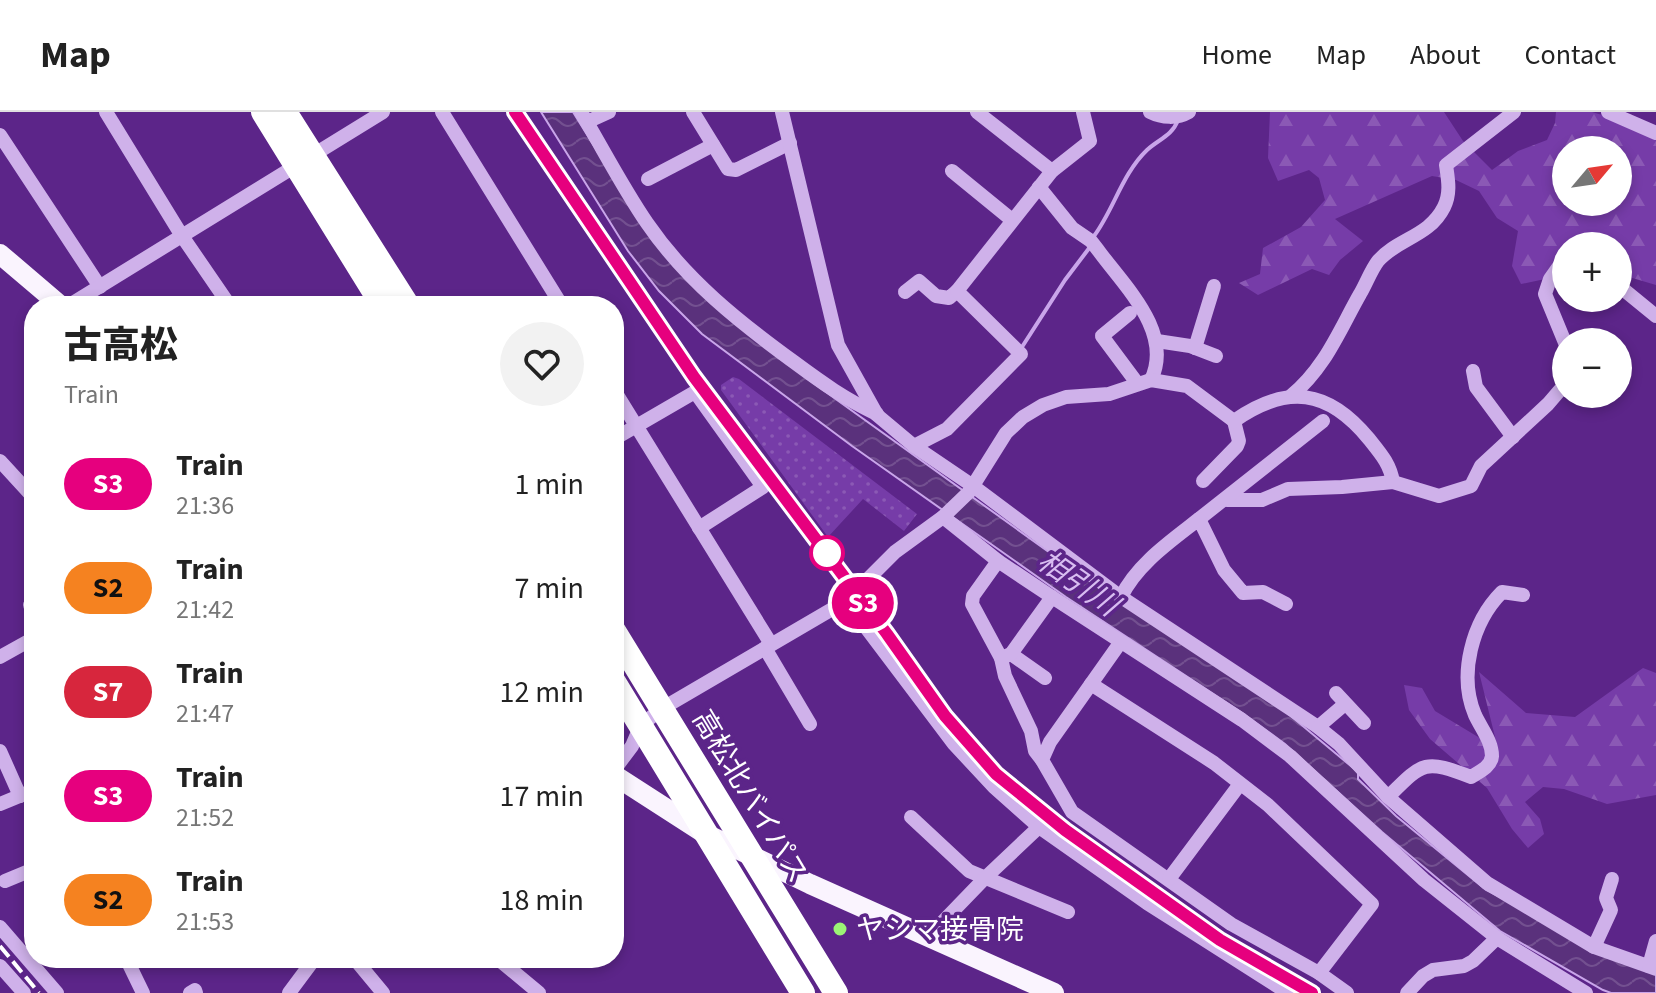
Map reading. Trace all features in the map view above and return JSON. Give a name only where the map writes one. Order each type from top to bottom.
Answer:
[{"type":"highway","points":[[263,112],[304,161],[401,296]]},
{"type":"highway","points":[[285,112],[304,161],[378,296]]},
{"type":"highway","name":"高松北バイパス","points":[[624,647],[836,993]]},
{"type":"highway","name":"高松北バイパス","points":[[624,698],[803,993]]},
{"type":"main road","points":[[0,254],[49,296]]},
{"type":"main road","points":[[624,780],[704,833],[1054,993]]},
{"type":"street","points":[[106,112],[182,236],[223,296]]},
{"type":"street","points":[[85,296],[383,112]]},
{"type":"street","points":[[442,112],[556,296]]},
{"type":"street","points":[[609,112],[584,117],[647,223],[674,259],[742,324],[848,401],[877,415],[971,489],[1121,597],[1318,727],[1339,744],[1388,797],[1487,883],[1594,947],[1652,968],[1656,941]]},
{"type":"street","points":[[693,112],[728,169],[736,170],[790,143]]},
{"type":"street","points":[[782,112],[838,345],[877,415]]},
{"type":"street","points":[[977,112],[1052,171]]},
{"type":"street","points":[[905,292],[919,281],[936,296],[949,298],[957,291],[1052,171],[1090,141],[1083,112]]},
{"type":"street","points":[[1150,112],[1167,117],[1189,112]]},
{"type":"street","points":[[1234,421],[1256,405],[1291,396],[1307,383],[1326,359],[1378,262],[1393,248],[1430,227],[1444,206],[1449,190],[1446,165],[1514,112]]},
{"type":"street","points":[[1608,112],[1656,133]]},
{"type":"street","points":[[0,135],[100,287]]},
{"type":"street","points":[[648,179],[713,145]]},
{"type":"street","points":[[952,171],[1012,220]]},
{"type":"street","points":[[624,758],[641,725],[663,708],[846,601],[895,552],[945,515],[971,489],[1006,433],[1023,417],[1043,405],[1066,397],[1109,394],[1144,382],[1154,373],[1157,341],[1139,306],[1091,241],[1072,228],[1039,187]]},
{"type":"street","points":[[1552,279],[1545,294],[1552,311]]},
{"type":"street","points":[[1195,348],[1214,286]]},
{"type":"street","points":[[914,446],[947,429],[1021,354],[957,291]]},
{"type":"street","points":[[1632,296],[1656,316]]},
{"type":"street","points":[[1130,313],[1102,336],[1144,382],[1187,386],[1234,421],[1239,441],[1237,446],[1203,481]]},
{"type":"street","points":[[1157,341],[1195,348],[1216,356]]},
{"type":"street","points":[[1473,371],[1476,387],[1513,437]]},
{"type":"street","points":[[624,434],[695,392],[763,487],[699,528]]},
{"type":"street","points":[[1291,396],[1324,403],[1349,416],[1390,466],[1393,482]]},
{"type":"street","points":[[1227,500],[1262,500],[1288,489],[1393,482],[1439,496],[1471,486],[1481,466],[1552,397]]},
{"type":"street","points":[[624,406],[699,528],[810,724]]},
{"type":"street","points":[[1121,597],[1128,582],[1146,565],[1323,421]]},
{"type":"street","points":[[0,461],[24,487]]},
{"type":"street","points":[[945,515],[998,561],[1242,720],[1290,756],[1424,880],[1497,938],[1586,993]]},
{"type":"street","points":[[1199,519],[1224,570],[1243,593],[1263,592],[1286,604]]},
{"type":"street","points":[[998,561],[973,596],[972,604],[1006,656],[1045,678]]},
{"type":"street","points":[[1388,797],[1427,765],[1439,765],[1471,777],[1488,766],[1492,758],[1490,745],[1475,714],[1469,691],[1470,652],[1487,608],[1502,592],[1523,595]]},
{"type":"street","points":[[1052,597],[1006,656],[1005,676],[1031,731],[1035,751],[1072,812],[1231,924],[1319,973],[1347,993]]},
{"type":"street","points":[[846,601],[954,744],[994,787],[1039,827],[1147,903],[1288,993]]},
{"type":"street","points":[[1042,760],[1050,742],[1120,643]]},
{"type":"street","points":[[0,657],[24,644]]},
{"type":"street","points":[[1091,684],[1214,763],[1268,805],[1372,904],[1319,973]]},
{"type":"street","points":[[1318,727],[1341,698],[1364,723]]},
{"type":"street","points":[[0,751],[24,788]]},
{"type":"street","points":[[1169,879],[1240,784]]},
{"type":"street","points":[[0,804],[24,794]]},
{"type":"street","points":[[911,817],[969,871],[1068,912]]},
{"type":"street","points":[[928,937],[1039,827]]},
{"type":"street","points":[[5,881],[24,873]]},
{"type":"street","points":[[1594,947],[1611,910],[1606,898],[1612,879]]},
{"type":"street","points":[[0,927],[24,955]]},
{"type":"street","points":[[1407,993],[1433,970],[1464,966],[1497,938]]},
{"type":"street","points":[[0,966],[24,993]]},
{"type":"street","points":[[35,968],[57,993]]},
{"type":"street","points":[[131,968],[143,993]]},
{"type":"street","points":[[289,993],[308,968]]},
{"type":"street","points":[[362,968],[383,993]]},
{"type":"street","points":[[509,968],[539,993]]},
{"type":"green space","points":[[1270,112],[1444,112],[1463,141],[1492,170],[1518,151],[1547,140],[1555,123],[1556,112],[1592,112],[1656,140],[1656,285],[1632,278],[1632,232],[1552,232],[1552,272],[1545,279],[1521,284],[1512,266],[1518,231],[1497,218],[1479,191],[1456,180],[1432,176],[1335,219],[1363,241],[1340,260],[1329,275],[1312,269],[1258,295],[1239,283],[1260,274],[1263,248],[1301,227],[1325,200],[1319,178],[1309,170],[1278,181],[1268,158]]},
{"type":"green space","points":[[733,377],[917,514],[904,531],[863,499],[828,537],[721,390],[721,385]]},
{"type":"green space","points":[[1643,668],[1656,673],[1656,795],[1607,804],[1564,789],[1543,787],[1525,802],[1540,819],[1544,834],[1528,848],[1512,829],[1487,788],[1430,739],[1409,710],[1404,685],[1422,688],[1435,711],[1498,749],[1479,672],[1526,713],[1575,717]]},
{"type":"water","name":"相引川","points":[[541,112],[573,112],[643,225],[805,377],[1106,593],[1274,702],[1358,772],[1358,779],[1396,816],[1486,890],[1656,974],[1656,993],[1611,993],[1603,990],[1500,931],[1382,832],[1285,744],[1066,597],[852,446],[702,334],[659,291],[628,251]]},
{"type":"waterway","points":[[1094,236],[1138,159],[1169,134],[1178,120]]},
{"type":"waterway","points":[[1022,347],[1090,247]]},
{"type":"railway","points":[[515,112],[694,377],[945,716],[996,774],[1065,830],[1220,940],[1312,993]]},
{"type":"railway","points":[[0,946],[39,993]]},
{"type":"train","name":"S3","points":[[515,112],[694,377],[945,716],[996,774],[1065,830],[1220,940],[1312,993]]},
{"type":"place","name":"ヤシマ接骨院","points":[[840,929]]}]
